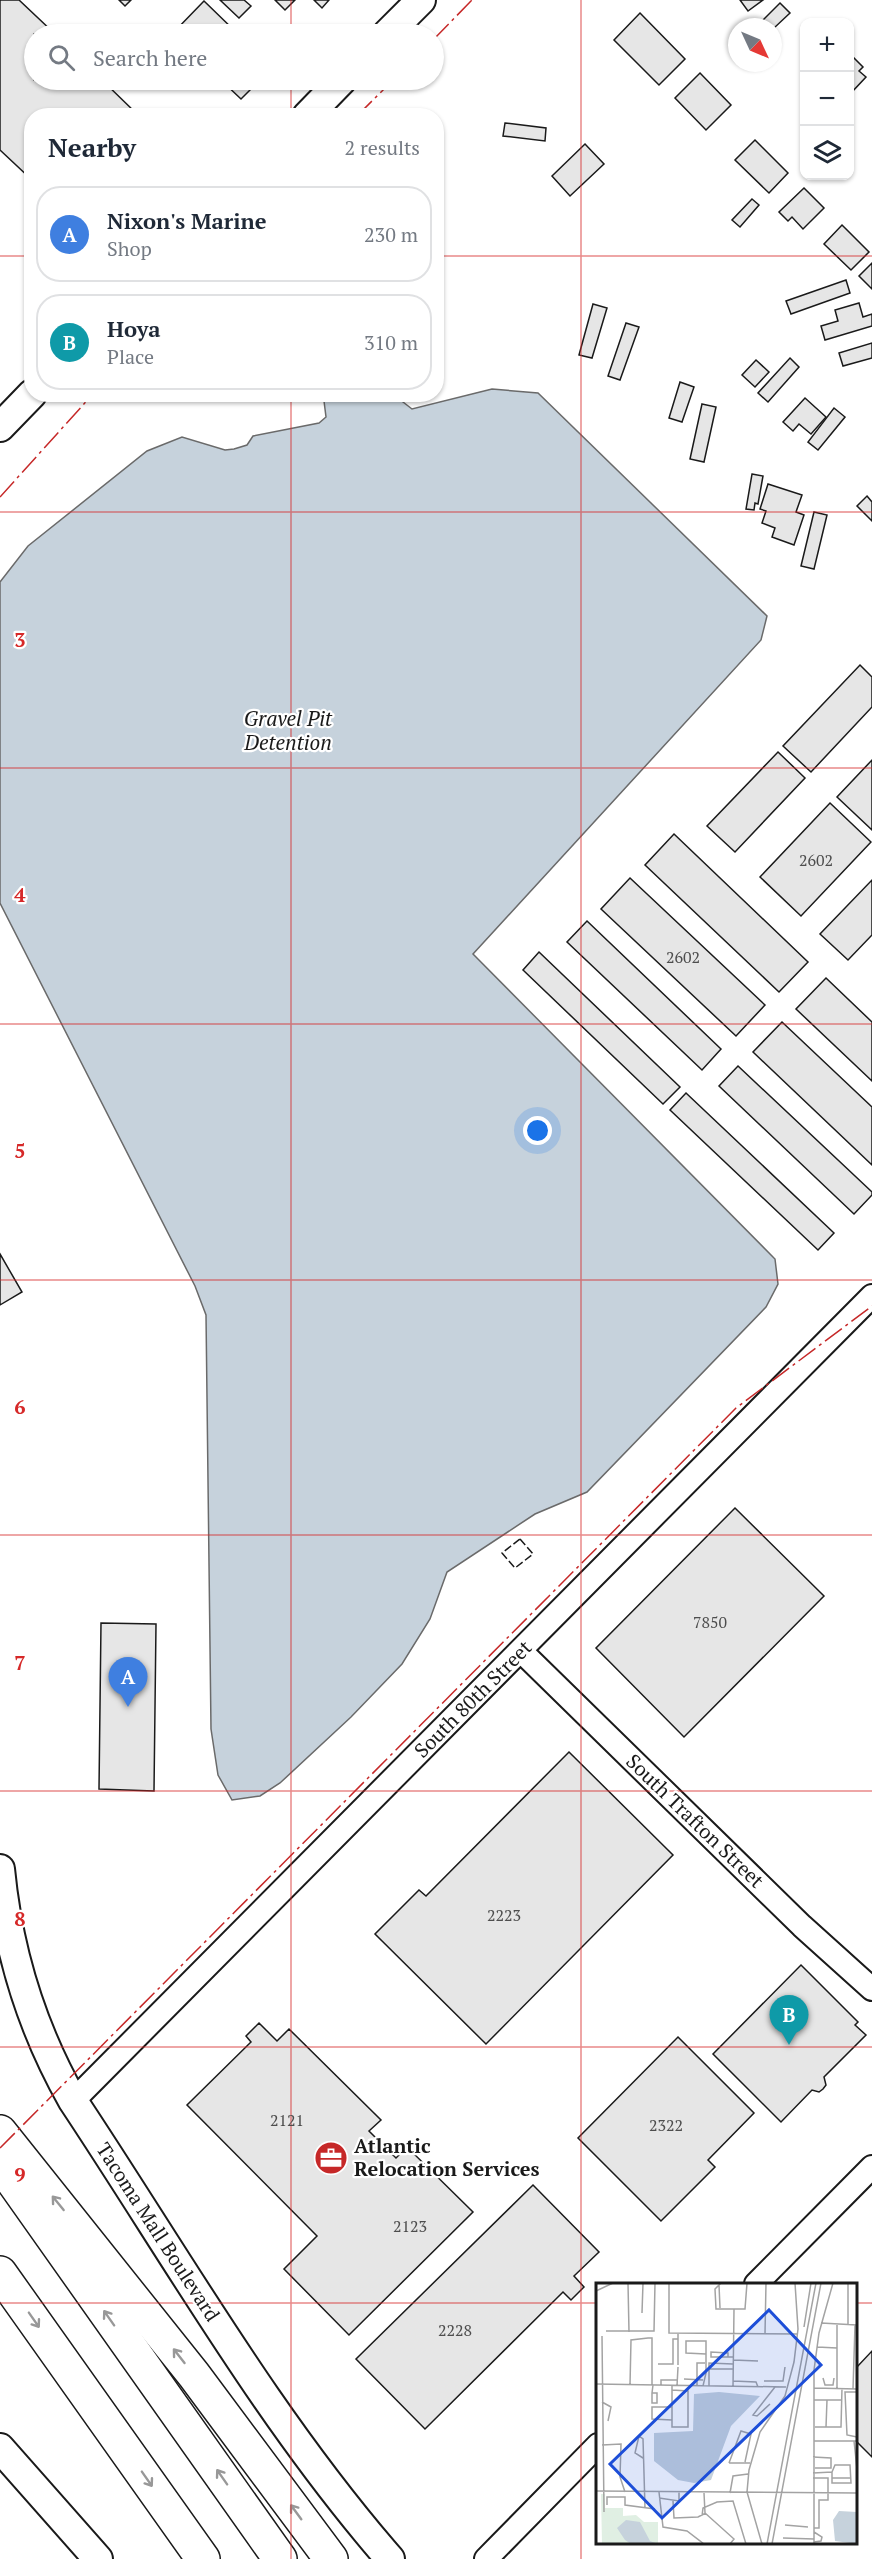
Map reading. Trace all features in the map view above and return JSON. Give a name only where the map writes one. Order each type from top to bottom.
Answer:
[{"type":"highway","points":[[0,2132],[194,2375],[331,2559]]},
{"type":"highway","points":[[0,2163],[280,2559]]},
{"type":"highway","points":[[0,2273],[203,2559]]},
{"type":"main road","points":[[397,24],[421,0]]},
{"type":"main road","points":[[315,108],[332,90]]},
{"type":"main road","points":[[0,427],[24,402]]},
{"type":"main road","name":"Tacoma Mall Boulevard","points":[[0,1869],[8,1931],[27,2001],[54,2067],[73,2101],[300,2447],[348,2510],[390,2559]]},
{"type":"main road","points":[[0,2448],[98,2559]]},
{"type":"street","name":"South 80th Street","points":[[73,2101],[872,1296]]},
{"type":"street","name":"South Trafton Street","points":[[521,1651],[802,1926],[872,1989]]},
{"type":"street","points":[[757,2283],[872,2167]]},
{"type":"street","points":[[486,2559],[596,2446]]},
{"type":"water","name":"Gravel Pit Detention","points":[[492,389],[538,393],[767,616],[761,640],[473,954],[775,1259],[778,1284],[766,1307],[587,1492],[535,1514],[447,1572],[430,1619],[402,1664],[351,1717],[280,1783],[260,1796],[232,1800],[218,1775],[211,1729],[206,1315],[195,1286],[0,903],[0,582],[28,546],[147,451],[182,437],[225,450],[234,449],[247,445],[253,436],[319,423],[326,417],[324,402],[403,402],[412,409]]},
{"type":"building","points":[[0,0],[19,0],[44,24],[24,24],[24,90],[112,90],[131,108],[24,108],[24,172],[0,150]]},
{"type":"building","points":[[119,0],[131,0],[125,6]]},
{"type":"building","points":[[220,0],[244,0],[251,6],[239,18]]},
{"type":"building","points":[[275,0],[295,0],[285,10]]},
{"type":"building","points":[[314,0],[329,0],[322,8]]},
{"type":"building","points":[[740,0],[763,0],[748,11]]},
{"type":"building","points":[[204,1],[228,24],[182,24]]},
{"type":"building","points":[[780,3],[790,13],[782,21],[782,18],[765,18]]},
{"type":"building","points":[[640,13],[685,59],[659,85],[614,40]]},
{"type":"building","points":[[854,58],[863,67],[859,71],[866,77],[854,90]]},
{"type":"building","points":[[700,73],[731,105],[706,130],[675,98]]},
{"type":"building","points":[[232,90],[250,90],[241,99]]},
{"type":"building","points":[[505,123],[546,128],[545,141],[503,136]]},
{"type":"building","points":[[755,140],[788,173],[769,193],[735,160]]},
{"type":"building","points":[[585,144],[604,164],[570,196],[552,176]]},
{"type":"building","points":[[804,188],[824,208],[803,229],[792,217],[788,221],[779,212]]},
{"type":"building","points":[[752,199],[759,205],[740,227],[732,220]]},
{"type":"building","points":[[842,225],[869,252],[851,270],[824,244]]},
{"type":"building","points":[[872,263],[872,289],[859,276]]},
{"type":"building","points":[[846,280],[850,293],[791,314],[786,301]]},
{"type":"building","points":[[859,303],[863,317],[872,314],[872,326],[825,340],[821,326],[838,321],[835,310]]},
{"type":"building","points":[[593,304],[607,308],[592,358],[579,355]]},
{"type":"building","points":[[626,323],[639,327],[620,380],[608,376]]},
{"type":"building","points":[[872,343],[872,358],[843,366],[839,353]]},
{"type":"building","points":[[790,358],[799,367],[768,402],[758,393]]},
{"type":"building","points":[[756,360],[769,372],[755,387],[742,375]]},
{"type":"building","points":[[680,382],[694,387],[682,422],[669,418]]},
{"type":"building","points":[[805,398],[826,417],[811,434],[799,424],[793,431],[783,422]]},
{"type":"building","points":[[702,404],[716,407],[704,462],[690,459]]},
{"type":"building","points":[[834,408],[845,417],[818,450],[808,442]]},
{"type":"building","points":[[752,474],[763,476],[758,504],[755,503],[754,510],[746,509]]},
{"type":"building","points":[[768,484],[802,495],[796,512],[804,515],[794,545],[772,537],[775,528],[762,523],[766,511],[760,509]]},
{"type":"building","points":[[867,496],[872,502],[872,521],[857,506]]},
{"type":"building","points":[[814,512],[827,515],[814,569],[801,566]]},
{"type":"building","points":[[860,665],[872,677],[872,707],[811,772],[783,746]]},
{"type":"building","points":[[778,752],[805,778],[735,852],[707,826]]},
{"type":"building","points":[[872,760],[872,830],[837,797]]},
{"type":"building","points":[[830,803],[871,842],[801,916],[760,877]]},
{"type":"building","points":[[674,834],[808,962],[779,992],[645,865]]},
{"type":"building","points":[[630,878],[765,1005],[736,1036],[601,909]]},
{"type":"building","points":[[872,880],[872,935],[848,960],[820,934]]},
{"type":"building","points":[[587,921],[721,1049],[702,1070],[567,942]]},
{"type":"building","points":[[539,952],[680,1087],[663,1104],[523,970]]},
{"type":"building","points":[[826,978],[872,1022],[872,1081],[796,1009]]},
{"type":"building","points":[[782,1022],[872,1107],[872,1165],[753,1052]]},
{"type":"building","points":[[738,1066],[872,1192],[872,1195],[854,1214],[719,1086]]},
{"type":"building","points":[[686,1093],[834,1233],[818,1250],[670,1110]]},
{"type":"building","points":[[0,1254],[22,1292],[0,1305]]},
{"type":"building","points":[[735,1508],[824,1596],[684,1737],[596,1648]]},
{"type":"building","points":[[101,1623],[156,1624],[154,1791],[99,1789]]},
{"type":"building","points":[[569,1752],[673,1855],[486,2044],[375,1934],[419,1890],[426,1896]]},
{"type":"building","points":[[801,1965],[858,2022],[855,2025],[866,2035],[824,2077],[826,2085],[823,2089],[819,2092],[812,2090],[781,2122],[713,2054]]},
{"type":"building","points":[[259,2023],[277,2041],[289,2029],[381,2120],[369,2131],[396,2158],[407,2147],[473,2212],[349,2335],[284,2269],[317,2236],[187,2105],[251,2042],[246,2036]]},
{"type":"building","points":[[678,2037],[754,2113],[708,2160],[715,2167],[661,2221],[578,2138]]},
{"type":"building","points":[[533,2185],[599,2252],[574,2276],[584,2287],[571,2300],[563,2292],[425,2429],[356,2359]]},
{"type":"building","points":[[872,2351],[872,2457],[857,2442],[857,2367]]},
{"type":"fence","points":[[520,1539],[533,1554],[515,1568],[502,1553],[520,1539]]},
{"type":"power","points":[[444,29],[472,0]]},
{"type":"power","points":[[365,108],[383,90]]},
{"type":"power","points":[[0,497],[86,402]]},
{"type":"power","points":[[0,2148],[736,1408],[872,1306]]},
{"type":"place","name":"Nixon's Marine","points":[[128,1707]]},
{"type":"place","name":"Hoya","points":[[789,2045]]},
{"type":"place","name":"Atlantic Relocation Services","points":[[331,2158]]}]
